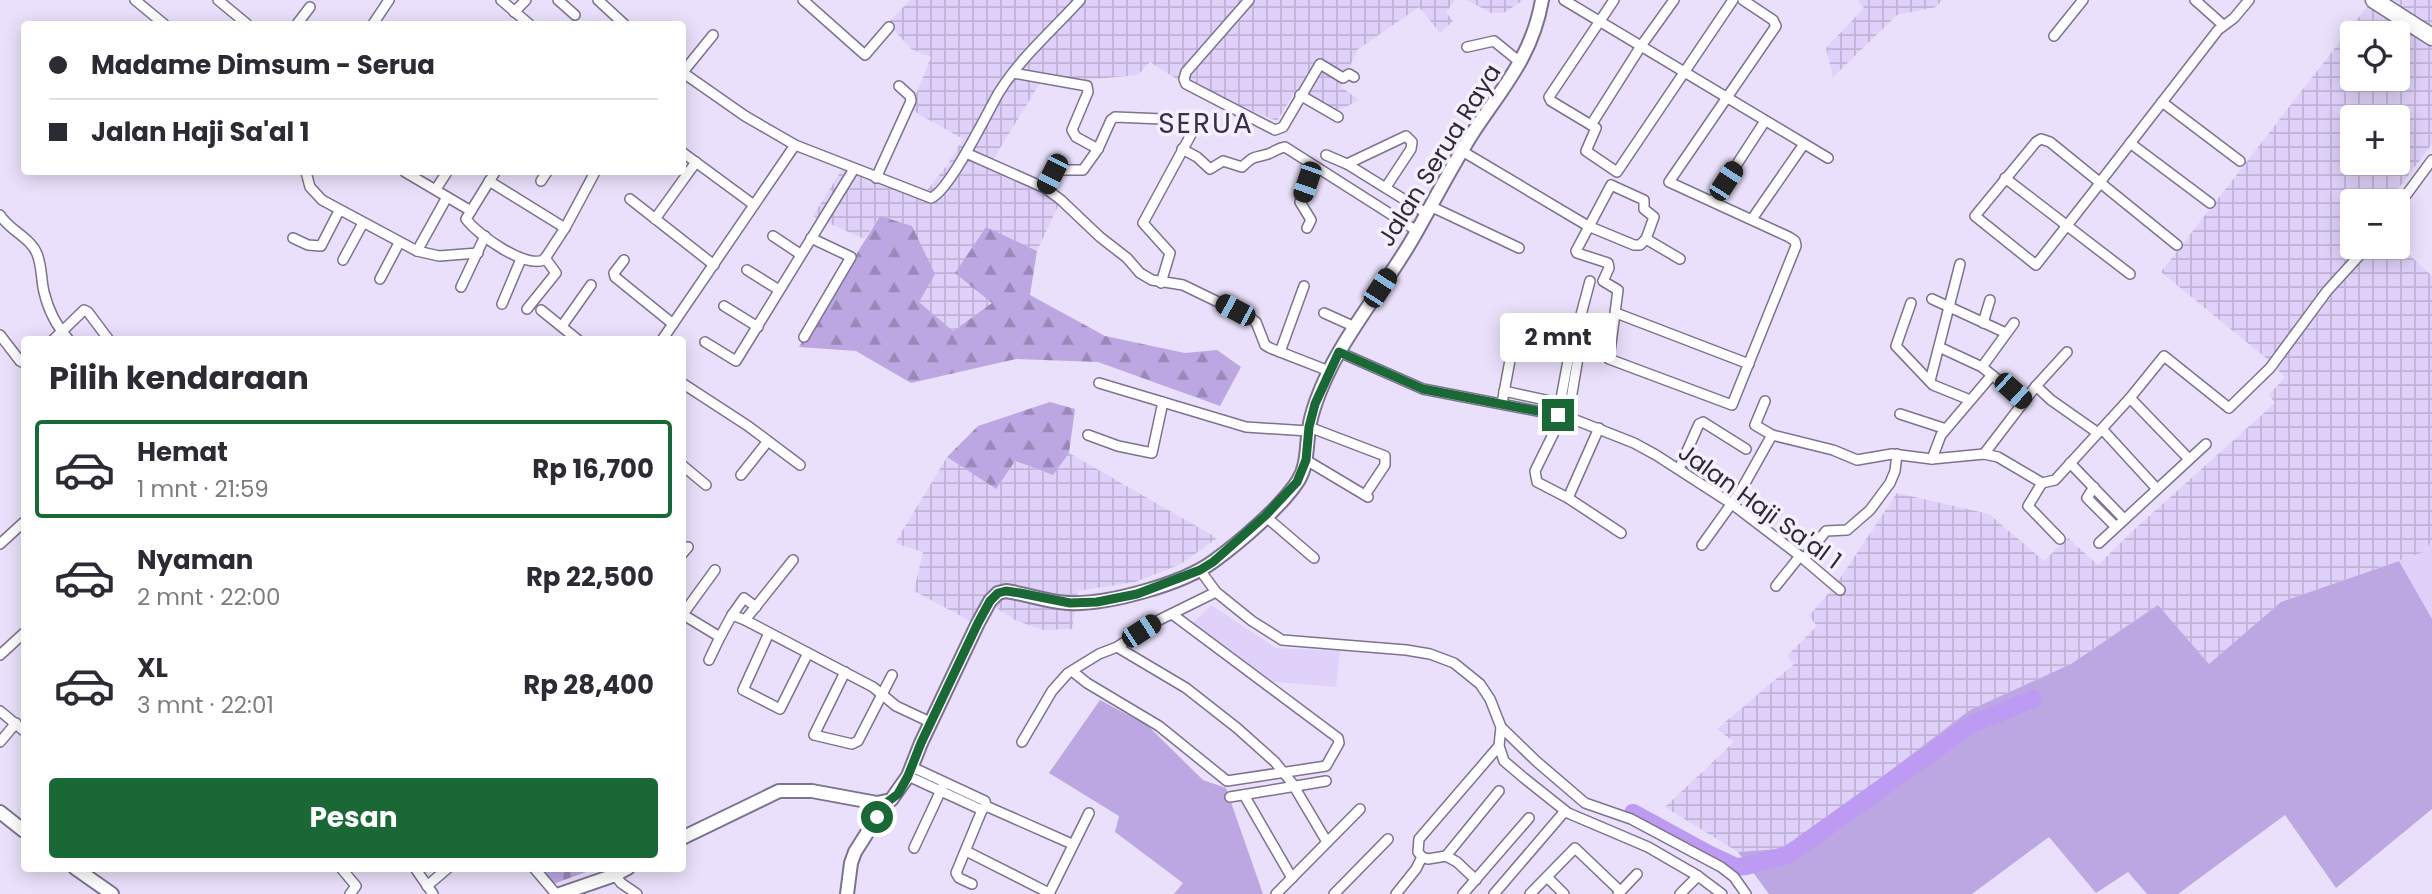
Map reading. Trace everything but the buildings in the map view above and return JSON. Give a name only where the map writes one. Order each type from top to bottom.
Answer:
[{"type":"highway","points":[[2374,0],[2432,37]]},
{"type":"highway","points":[[2392,0],[2432,25]]},
{"type":"main road","name":"Jalan Serua Raya","points":[[846,894],[855,852],[886,803],[898,794],[978,623],[990,601],[998,593],[1006,591],[1070,603],[1097,602],[1137,594],[1200,570],[1231,548],[1297,482],[1306,460],[1315,404],[1329,371],[1417,231],[1462,151],[1521,63],[1536,28],[1542,0]]},
{"type":"main road","points":[[686,836],[779,792],[812,791],[886,803]]},
{"type":"main road","points":[[0,812],[21,829]]},
{"type":"main road","points":[[81,872],[112,894]]},
{"type":"main road","points":[[558,894],[621,872]]},
{"type":"street","points":[[135,0],[160,21]]},
{"type":"street","points":[[218,0],[243,21]]},
{"type":"street","points":[[375,21],[389,0]]},
{"type":"street","points":[[500,0],[525,21]]},
{"type":"street","points":[[514,12],[526,0]]},
{"type":"street","points":[[558,0],[575,15]]},
{"type":"street","points":[[598,0],[621,21]]},
{"type":"street","points":[[803,0],[864,55],[889,27]]},
{"type":"street","points":[[686,74],[745,116],[795,145],[931,198],[939,192],[966,153],[1013,73],[1080,0]]},
{"type":"street","points":[[1249,0],[1186,72],[1184,79],[1186,84],[1279,130]]},
{"type":"street","points":[[1564,0],[1828,158]]},
{"type":"street","points":[[1614,0],[1549,97],[1551,101],[1597,130],[1586,151],[1617,172],[1733,0]]},
{"type":"street","points":[[1591,125],[1674,0]]},
{"type":"street","points":[[1462,151],[1588,226],[1634,245],[1640,245],[1646,239],[1654,217],[1644,209],[1644,200],[1611,185],[1588,226],[1576,252],[1609,265],[1604,281],[1618,290],[1609,359],[1732,405],[1796,246],[1795,241],[1669,182],[1777,23],[1742,0]]},
{"type":"street","points":[[2054,36],[2082,0]]},
{"type":"street","points":[[2195,0],[2223,25]]},
{"type":"street","points":[[2178,245],[2101,181],[2050,142],[2041,139],[1975,216],[2036,265],[2067,224],[2101,181],[2130,143],[2223,25],[2234,18],[2249,0]]},
{"type":"street","points":[[299,21],[310,7]]},
{"type":"street","points":[[686,68],[713,35]]},
{"type":"street","points":[[1467,47],[1494,41],[1521,63]]},
{"type":"street","points":[[1279,130],[1320,64],[1343,78],[1349,74],[1354,77]]},
{"type":"street","points":[[1013,73],[1087,86],[1088,92],[1072,130],[1076,137],[1098,149]]},
{"type":"street","points":[[876,178],[911,101],[910,96],[899,86]]},
{"type":"street","points":[[1300,95],[1338,117]]},
{"type":"street","points":[[2162,102],[2240,161]]},
{"type":"street","points":[[1045,188],[1054,171],[1083,170],[1115,117],[1192,122],[1195,126],[1143,223],[1170,253],[1161,283]]},
{"type":"street","points":[[1713,201],[1765,121]]},
{"type":"street","points":[[1279,130],[1281,147]]},
{"type":"street","points":[[1346,164],[1406,136],[1412,142],[1410,149],[1386,187]]},
{"type":"street","points":[[2130,143],[2210,203]]},
{"type":"street","points":[[1752,219],[1804,144]]},
{"type":"street","points":[[665,336],[795,145]]},
{"type":"street","points":[[1182,149],[1212,169],[1223,161],[1242,167],[1254,156],[1270,153],[1281,147]]},
{"type":"street","points":[[1281,147],[1417,231]]},
{"type":"street","points":[[966,153],[1045,188],[1069,206],[1140,273],[1161,283],[1183,285],[1249,317],[1259,326],[1265,345],[1329,371]]},
{"type":"street","points":[[686,155],[754,205]]},
{"type":"street","points":[[1326,155],[1428,210],[1519,248]]},
{"type":"street","points":[[2410,190],[2432,160]]},
{"type":"street","points":[[655,219],[696,162]]},
{"type":"street","points":[[1307,228],[1311,220],[1300,202],[1312,166]]},
{"type":"street","points":[[705,342],[736,361],[854,169]]},
{"type":"street","points":[[307,175],[314,193],[339,211],[399,243],[439,256],[478,253]]},
{"type":"street","points":[[410,175],[471,211]]},
{"type":"street","points":[[436,189],[445,175]]},
{"type":"street","points":[[493,175],[466,219],[485,236],[521,259],[538,262],[545,258],[565,228],[593,175]]},
{"type":"street","points":[[541,181],[545,175]]},
{"type":"street","points":[[2005,178],[2130,274]]},
{"type":"street","points":[[489,181],[565,228]]},
{"type":"street","points":[[417,251],[447,197]]},
{"type":"street","points":[[630,199],[714,265]]},
{"type":"street","points":[[293,238],[308,245],[321,246],[339,211]]},
{"type":"street","points":[[0,215],[38,255],[44,293],[65,336]]},
{"type":"street","points":[[343,260],[363,223]]},
{"type":"street","points":[[461,287],[485,236]]},
{"type":"street","points":[[773,236],[800,254]]},
{"type":"street","points":[[804,337],[851,257],[811,238]]},
{"type":"street","points":[[1646,239],[1680,259]]},
{"type":"street","points":[[380,279],[399,243]]},
{"type":"street","points":[[527,309],[556,273],[545,258]]},
{"type":"street","points":[[502,304],[521,259]]},
{"type":"street","points":[[1765,401],[1755,425],[1772,435],[1833,450],[1857,460],[1897,454],[1932,459],[1984,454],[1998,457],[2042,483],[2055,480],[2165,356],[2226,406],[2233,406],[2270,368],[2357,259]]},
{"type":"street","points":[[624,260],[614,277],[673,324]]},
{"type":"street","points":[[1930,382],[1960,264]]},
{"type":"street","points":[[747,271],[779,290]]},
{"type":"street","points":[[1563,416],[1559,403],[1572,339],[1590,281]]},
{"type":"street","points":[[562,326],[591,285]]},
{"type":"street","points":[[1280,352],[1304,286]]},
{"type":"street","points":[[1932,299],[2006,333]]},
{"type":"street","points":[[1983,323],[1990,300]]},
{"type":"street","points":[[1911,303],[1896,346],[1937,388],[1970,400]]},
{"type":"street","points":[[724,306],[758,327]]},
{"type":"street","points":[[57,336],[86,310],[106,336]]},
{"type":"street","points":[[541,310],[573,336]]},
{"type":"street","points":[[1324,313],[1355,327]]},
{"type":"street","points":[[1616,313],[1749,364]]},
{"type":"street","points":[[1982,367],[2014,323]]},
{"type":"street","points":[[1578,326],[1581,340],[1563,416],[1535,471],[1535,478],[1536,482],[1567,498],[1621,533]]},
{"type":"street","points":[[0,335],[21,361]]},
{"type":"street","points":[[1502,403],[1514,339]]},
{"type":"street","points":[[1939,347],[1982,367],[2024,401]]},
{"type":"street","name":"Jalan Haji Sa'al 1","points":[[1339,352],[1423,389],[1563,416],[1634,443],[1732,504],[1802,557],[1840,590]]},
{"type":"street","points":[[1984,454],[2036,386],[2067,352]]},
{"type":"street","points":[[1932,459],[1937,441],[1945,429],[1992,375]]},
{"type":"street","points":[[1099,383],[1246,427],[1309,429],[1385,456],[1385,465],[1368,497],[1306,460]]},
{"type":"street","points":[[686,386],[800,466]]},
{"type":"street","points":[[2036,386],[2073,417],[2100,431],[2157,489]]},
{"type":"street","points":[[1504,391],[1559,403]]},
{"type":"street","points":[[2130,398],[2189,459]]},
{"type":"street","points":[[1088,435],[1118,446],[1152,453],[1163,402]]},
{"type":"street","points":[[1900,414],[1945,429]]},
{"type":"street","points":[[1679,469],[1703,422],[1746,449]]},
{"type":"street","points":[[1567,498],[1599,428]]},
{"type":"street","points":[[1702,545],[1732,504],[1772,435]]},
{"type":"street","points":[[741,475],[768,441]]},
{"type":"street","points":[[2099,542],[2206,443]]},
{"type":"street","points":[[1776,586],[1824,533],[1830,530],[1847,530],[1870,510],[1893,477],[1897,454]]},
{"type":"street","points":[[1684,459],[1719,481]]},
{"type":"street","points":[[2070,463],[2124,519]]},
{"type":"street","points":[[686,468],[706,485]]},
{"type":"street","points":[[2042,483],[2028,506],[2060,539]]},
{"type":"street","points":[[2094,488],[2087,498],[2116,527]]},
{"type":"street","points":[[1265,516],[1314,558]]},
{"type":"street","points":[[0,544],[21,525]]},
{"type":"street","points":[[745,620],[793,560]]},
{"type":"street","points":[[686,610],[715,570]]},
{"type":"street","points":[[1200,570],[1216,592],[1252,621],[1282,640],[1406,650],[1430,654],[1454,663],[1480,684],[1497,712],[1501,727],[1499,746],[1504,761],[1565,811],[1648,847],[1698,876],[1722,894]]},
{"type":"street","points":[[1022,741],[1059,683],[1070,672],[1099,654],[1118,647],[1155,622],[1216,592]]},
{"type":"street","points":[[709,660],[744,598],[756,607]]},
{"type":"street","points":[[1172,614],[1338,738],[1339,743],[1326,766],[1230,797]]},
{"type":"street","points":[[732,615],[873,687],[896,706],[930,722]]},
{"type":"street","points":[[686,616],[720,637]]},
{"type":"street","points":[[769,633],[743,690],[780,709],[808,653]]},
{"type":"street","points":[[0,655],[21,636]]},
{"type":"street","points":[[1118,647],[1186,688],[1237,728],[1288,779],[1327,842]]},
{"type":"street","points":[[845,672],[814,735],[852,744],[858,741],[892,675]]},
{"type":"street","points":[[1070,672],[1159,726],[1224,779],[1326,781]]},
{"type":"street","points":[[0,711],[21,728]]},
{"type":"street","points":[[0,742],[16,723]]},
{"type":"street","points":[[1501,727],[1579,798],[1631,819],[1721,867],[1734,877],[1746,894]]},
{"type":"street","points":[[1476,880],[1457,862],[1446,856],[1428,859],[1422,857],[1418,852],[1419,839],[1499,746]]},
{"type":"street","points":[[910,771],[984,808],[1072,844]]},
{"type":"street","points":[[914,848],[943,786]]},
{"type":"street","points":[[1446,856],[1499,791]]},
{"type":"street","points":[[1244,794],[1292,878]]},
{"type":"street","points":[[972,884],[958,878],[956,873],[984,808]]},
{"type":"street","points":[[1276,894],[1360,809]]},
{"type":"street","points":[[1494,894],[1565,811]]},
{"type":"street","points":[[966,851],[1049,893],[1089,813]]},
{"type":"street","points":[[1462,894],[1529,818]]},
{"type":"street","points":[[1334,894],[1388,839]]},
{"type":"street","points":[[1530,894],[1575,848],[1619,893],[1637,874]]},
{"type":"street","points":[[1396,894],[1422,857]]},
{"type":"street","points":[[344,872],[356,886],[350,894]]},
{"type":"street","points":[[418,872],[430,890],[445,872]]},
{"type":"street","points":[[538,872],[558,894]]},
{"type":"street","points":[[615,875],[621,883],[637,894]]},
{"type":"street","points":[[1680,894],[1698,876]]},
{"type":"street","points":[[1547,877],[1564,894]]},
{"type":"shaded area","points":[[910,0],[1455,0],[1446,12],[1453,21],[1440,33],[1419,7],[1357,50],[1341,87],[1359,100],[1335,112],[1296,90],[1277,121],[1178,80],[1150,62],[1138,75],[1085,80],[1043,78],[991,163],[1060,202],[1037,251],[986,228],[992,303],[953,331],[919,302],[880,216],[864,239],[813,216],[846,163],[924,194],[948,164],[963,139],[910,109],[931,57],[911,49],[888,23]]},
{"type":"shaded area","points":[[1467,0],[1523,0],[1504,13],[1491,13]]},
{"type":"shaded area","points":[[1858,0],[1942,0],[1936,7],[1897,15],[1833,77],[1826,48],[1864,8]]},
{"type":"shaded area","points":[[2389,0],[2432,0],[2432,144],[2410,173],[2410,105],[2340,105],[2340,175],[2409,175],[2398,189],[2340,189],[2340,259],[2410,259],[2410,255],[2432,276],[2432,541],[2424,552],[2281,602],[2209,664],[2158,605],[2071,664],[1970,710],[1807,834],[1778,849],[1738,852],[1665,807],[1734,742],[1717,729],[1794,664],[1787,656],[1817,626],[1809,616],[1837,583],[1897,493],[1989,514],[2044,561],[2068,538],[2098,565],[2275,403],[2269,395],[2285,377],[2266,358],[2161,272],[2340,42],[2340,91],[2410,91],[2410,21],[2356,21],[2370,3],[2380,10]]},
{"type":"shaded area","points":[[1069,453],[1217,538],[1181,564],[1135,582],[1078,591],[1072,629],[1043,630],[1015,620],[989,603],[976,624],[914,591],[923,552],[895,543],[947,457],[996,489],[1015,461],[1052,475]]},
{"type":"shaded area","points":[[2432,541],[2432,619],[2399,561],[2424,552]]},
{"type":"shaded area","points":[[1211,605],[1276,648],[1340,651],[1336,687],[1264,681],[1191,625]]},
{"type":"green space","points":[[880,216],[912,226],[935,274],[919,302],[953,331],[992,303],[955,273],[986,227],[1037,251],[1030,295],[1105,336],[1185,353],[1217,350],[1241,367],[1220,406],[1098,362],[1016,359],[911,383],[856,351],[799,347]]},
{"type":"green space","points":[[1050,402],[1075,409],[1069,453],[1053,475],[1015,461],[996,489],[947,457],[978,426]]},
{"type":"green space","points":[[2399,561],[2432,619],[2432,809],[2336,888],[2285,815],[2178,894],[2147,894],[2128,872],[2096,893],[2049,837],[1972,894],[1769,894],[1738,852],[1778,849],[1807,834],[1970,710],[2071,664],[2158,605],[2209,664],[2281,602]]},
{"type":"green space","points":[[1100,700],[1147,725],[1203,780],[1226,788],[1263,894],[1174,894],[1183,883],[1115,832],[1119,816],[1049,773]]},
{"type":"green space","points":[[542,872],[586,872],[553,884]]},
{"type":"waterway","points":[[1633,813],[1736,867],[1788,855],[1970,725],[2033,699]]},
{"type":"district","name":"SERUA","points":[[1206,123]]},
{"type":"route","points":[[877,817],[886,803],[898,794],[908,776],[937,708],[990,601],[998,593],[1006,591],[1070,603],[1097,602],[1137,594],[1200,570],[1213,562],[1265,516],[1297,482],[1306,460],[1309,427],[1315,404],[1339,352],[1423,389],[1558,415]]}]
